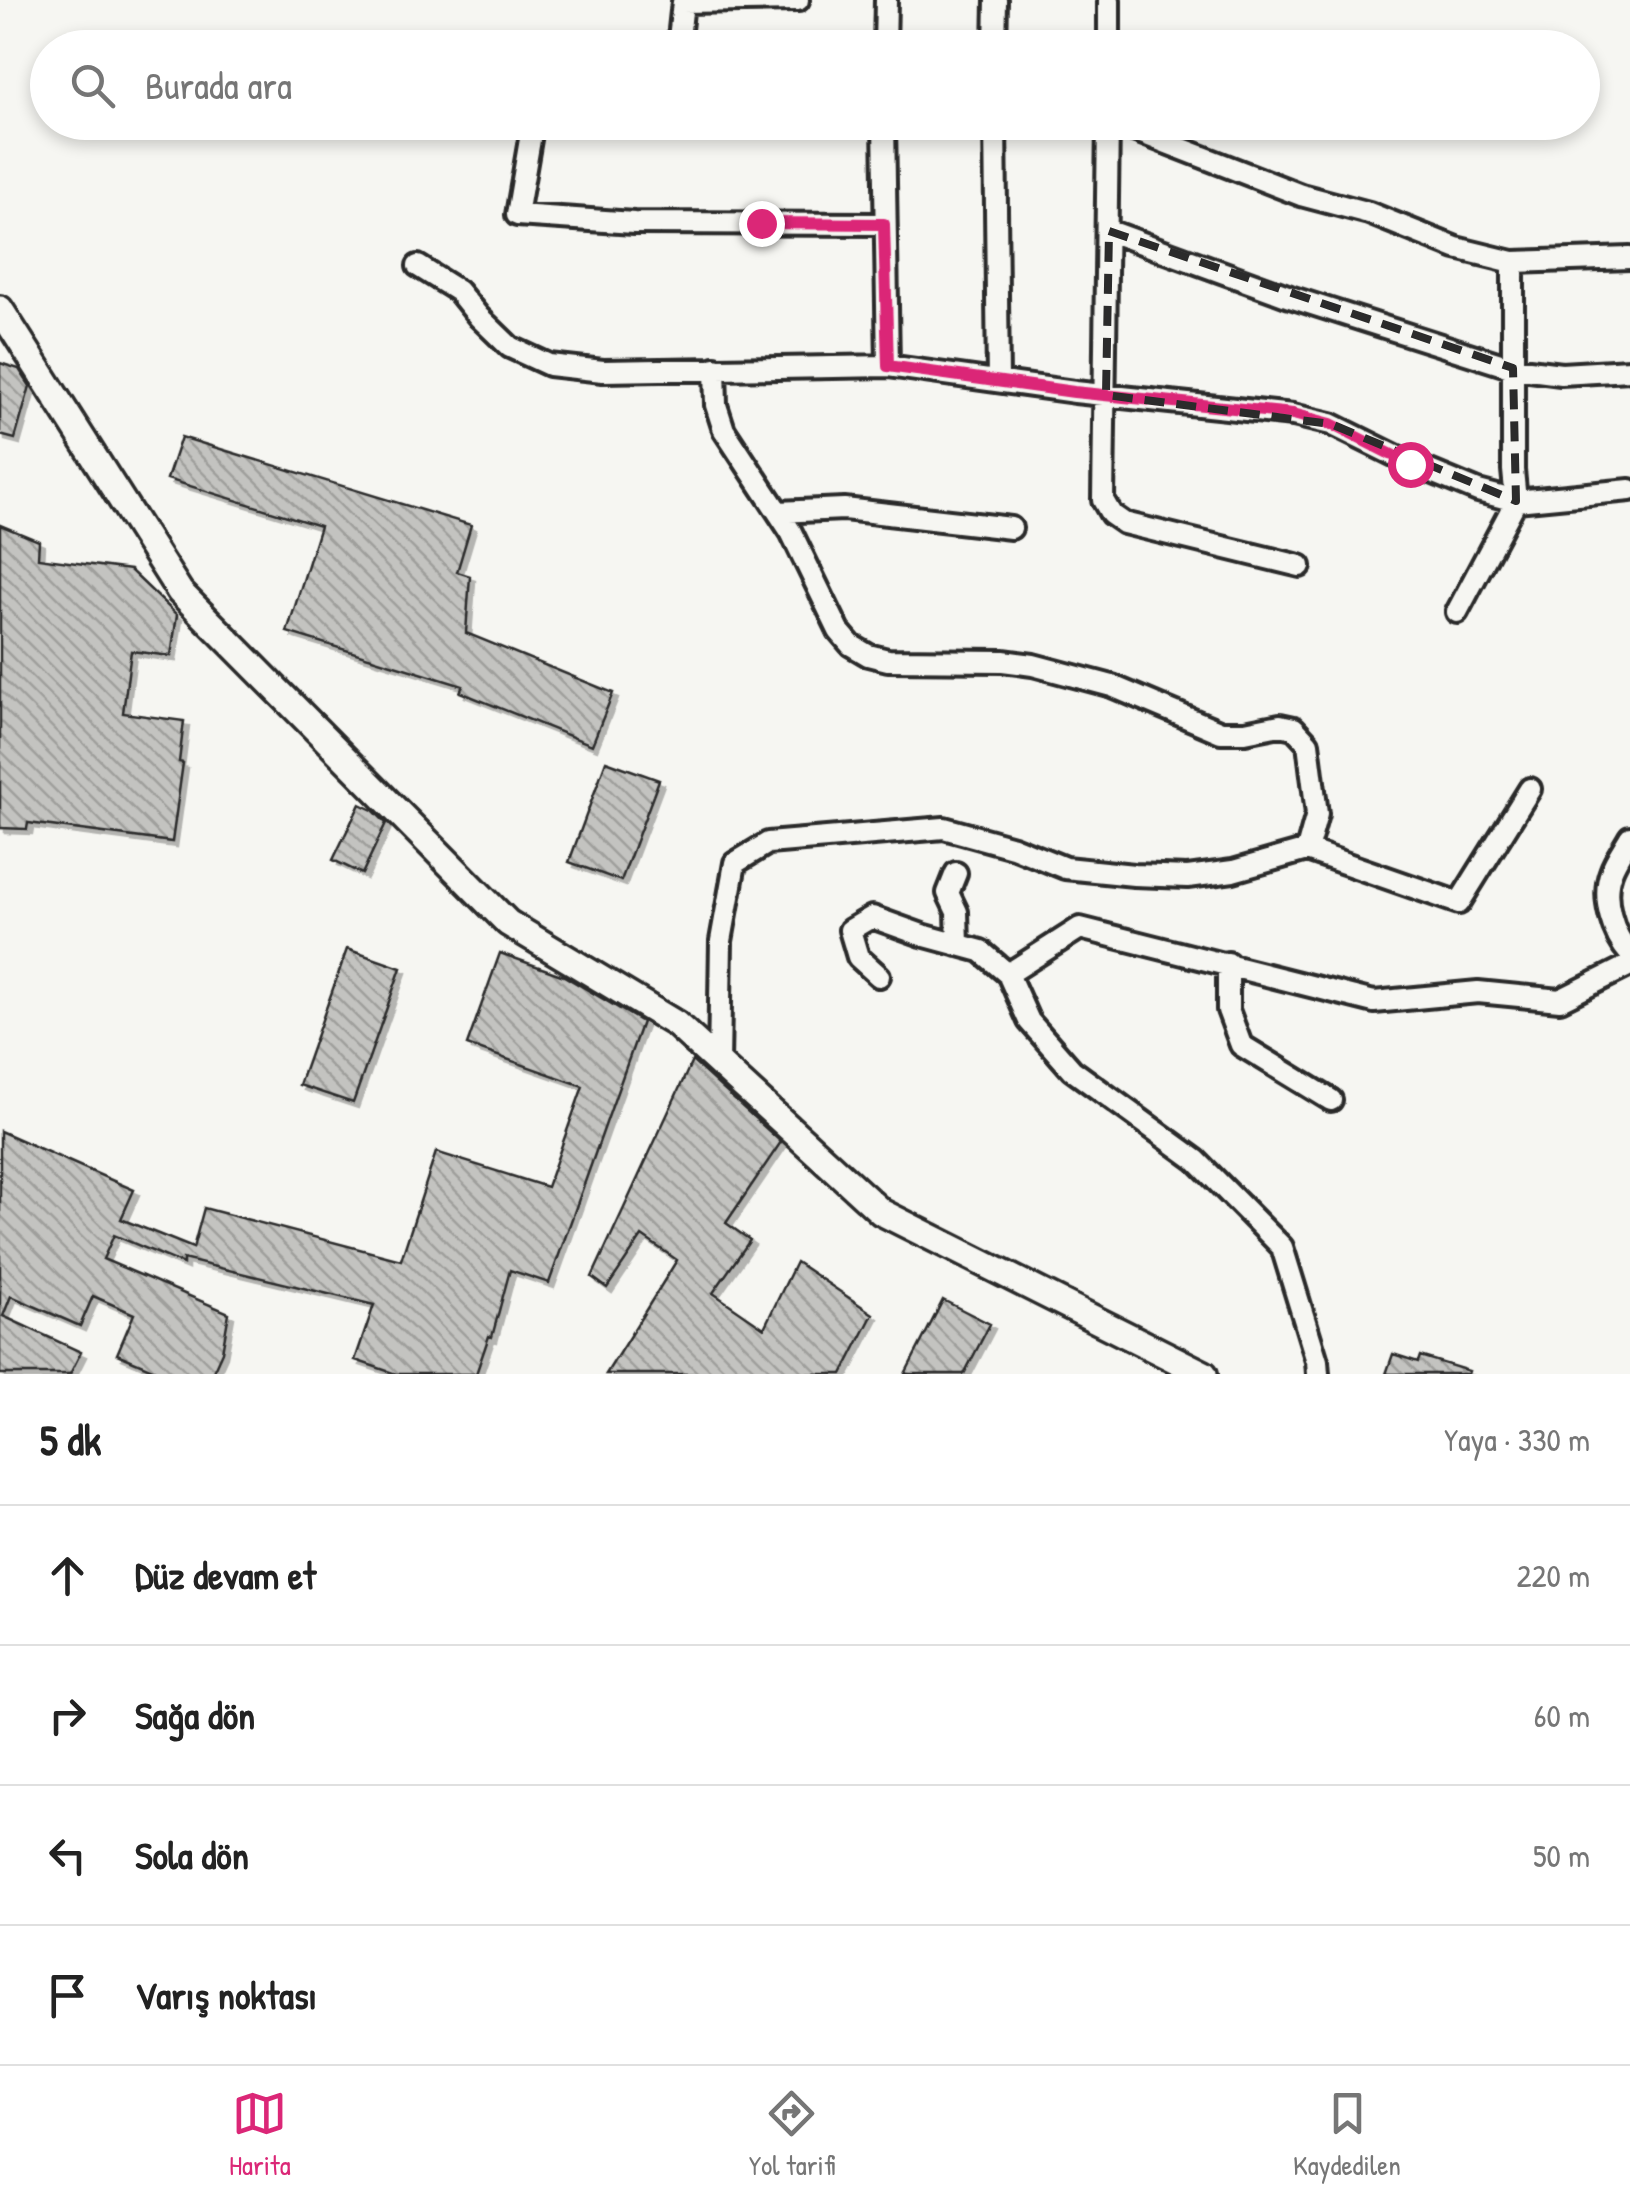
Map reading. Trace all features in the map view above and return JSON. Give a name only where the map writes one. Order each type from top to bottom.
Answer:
[{"type":"street","points":[[680,30],[683,2],[798,0]]},
{"type":"street","points":[[885,30],[886,0]]},
{"type":"street","points":[[995,30],[996,0]]},
{"type":"street","points":[[1108,30],[1109,0]]},
{"type":"street","points":[[530,140],[518,215],[634,223],[884,224]]},
{"type":"street","points":[[884,140],[888,366]]},
{"type":"street","points":[[995,140],[998,381]]},
{"type":"street","points":[[1110,140],[1103,500],[1111,514],[1124,523],[1300,566]]},
{"type":"street","points":[[1157,140],[1301,195],[1369,213],[1456,248],[1513,262],[1630,258]]},
{"type":"street","points":[[1109,231],[1290,297],[1513,368],[1561,374],[1630,370]]},
{"type":"street","points":[[1456,612],[1516,501],[1513,262]]},
{"type":"street","points":[[418,266],[458,291],[479,318],[510,346],[549,364],[603,371],[888,366],[1106,395],[1293,414],[1331,424],[1410,464],[1516,501],[1630,490]]},
{"type":"street","points":[[0,309],[180,592],[508,923],[676,1024],[881,1212],[1204,1374]]},
{"type":"street","points":[[716,368],[716,405],[724,430],[778,512],[838,631],[851,645],[888,660],[1033,665],[1112,686],[1221,732],[1280,725],[1300,732],[1308,743],[1317,814],[1308,850]]},
{"type":"street","points":[[778,512],[844,509],[1010,528]]},
{"type":"street","points":[[719,1064],[721,942],[735,862],[768,843],[944,828],[1013,847],[1065,868],[1188,877],[1233,870],[1308,850],[1459,903],[1530,789]]},
{"type":"street","points":[[1630,837],[1609,875],[1616,938],[1630,954]]},
{"type":"street","points":[[956,873],[948,893],[957,912],[958,945]]},
{"type":"street","points":[[879,976],[858,957],[850,930],[872,918],[981,950],[1009,975],[1028,1021],[1072,1070],[1196,1160],[1282,1246],[1318,1374]]},
{"type":"street","points":[[1009,975],[1080,928],[1374,1002],[1478,992],[1560,1000],[1630,965]]},
{"type":"street","points":[[1228,963],[1228,1010],[1241,1044],[1331,1100]]},
{"type":"highlighted area","points":[[1109,231],[1513,368],[1516,501],[1331,424],[1106,395]]},
{"type":"building","points":[[0,363],[19,369],[30,386],[15,439],[0,435]]},
{"type":"building","points":[[181,437],[471,525],[457,572],[470,576],[466,633],[613,693],[592,745],[460,692],[463,686],[287,632],[320,526],[167,479]]},
{"type":"building","points":[[0,525],[39,541],[38,558],[130,570],[177,615],[171,656],[131,651],[123,713],[184,721],[179,762],[183,763],[172,842],[28,823],[27,829],[0,828]]},
{"type":"building","points":[[606,761],[659,780],[621,881],[569,862]]},
{"type":"building","points":[[360,804],[386,823],[362,874],[333,860]]},
{"type":"building","points":[[347,949],[401,968],[353,1103],[299,1085]]},
{"type":"building","points":[[500,953],[564,976],[642,1022],[549,1283],[510,1270],[492,1337],[489,1336],[476,1374],[396,1374],[355,1360],[374,1305],[183,1259],[183,1264],[114,1235],[103,1259],[229,1313],[222,1352],[212,1374],[164,1374],[117,1354],[134,1314],[93,1296],[80,1326],[11,1296],[3,1316],[81,1352],[70,1374],[0,1374],[0,1131],[134,1190],[121,1219],[193,1248],[204,1208],[401,1260],[436,1152],[547,1187],[583,1086],[467,1045]]},
{"type":"building","points":[[692,1061],[781,1142],[726,1223],[750,1240],[713,1293],[764,1328],[796,1262],[873,1314],[842,1374],[606,1374],[677,1260],[642,1236],[607,1288],[592,1277]]},
{"type":"building","points":[[943,1300],[990,1324],[964,1374],[905,1374]]},
{"type":"building","points":[[1393,1354],[1418,1362],[1420,1356],[1469,1371],[1386,1374]]},
{"type":"route","points":[[761,223],[884,224],[888,366],[1074,392],[1293,414],[1331,424],[1410,464]]}]
